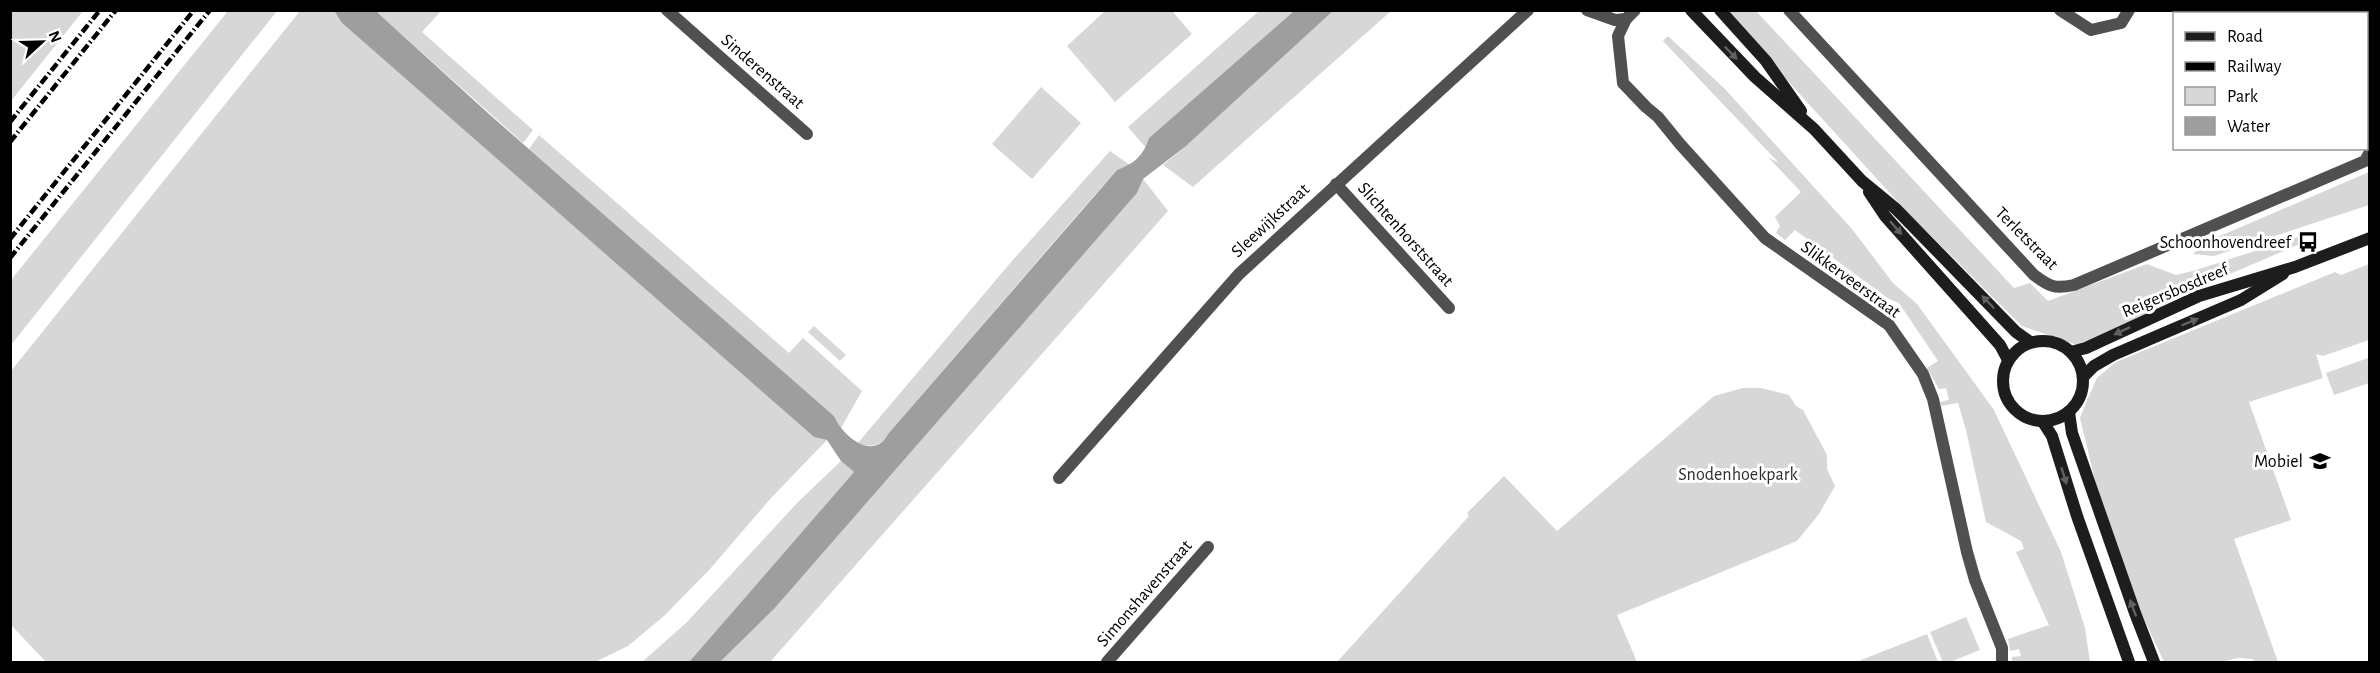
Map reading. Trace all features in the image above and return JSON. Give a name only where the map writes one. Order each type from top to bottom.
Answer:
[{"type":"street","name":"Sinderenstraat","points":[[667,10],[807,134]]},
{"type":"street","name":"Sleewijkstraat","points":[[1059,478],[1239,274],[1528,10]]},
{"type":"street","points":[[1587,10],[1615,20],[1631,14]]},
{"type":"street","points":[[1691,10],[1755,77],[1814,129],[1862,181],[1896,209],[2016,332],[2030,342]]},
{"type":"street","points":[[1720,10],[1766,61],[1814,129]]},
{"type":"street","name":"Terletstraat","points":[[1789,10],[2034,275],[2048,286],[2061,288],[2074,285],[2365,161],[2370,152]]},
{"type":"street","points":[[2060,10],[2091,30],[2121,23],[2129,10]]},
{"type":"street","name":"Slikkerveerstraat","points":[[1631,14],[1618,36],[1623,83],[1658,117],[1765,238],[1889,325],[1923,374],[1933,399],[1967,552],[1975,580],[2002,648],[2002,663]]},
{"type":"street","points":[[1862,181],[1885,216],[2000,345],[2008,360]]},
{"type":"street","name":"Slichtenhorststraat","points":[[1336,184],[1449,308]]},
{"type":"street","name":"Reigersbosdreef","points":[[2071,352],[2086,348],[2199,296],[2295,267],[2370,238]]},
{"type":"street","name":"Reigersbosdreef","points":[[2083,377],[2094,366],[2113,355],[2241,300],[2295,267]]},
{"type":"street","points":[[2045,340],[2059,344],[2071,352],[2080,364],[2083,377],[2082,390],[2077,402],[2069,412],[2057,419],[2043,422],[2029,419],[2016,412],[2007,401],[2002,388],[2002,373],[2008,360],[2017,349],[2030,342],[2045,340]]},
{"type":"street","points":[[2069,412],[2072,433],[2154,663]]},
{"type":"street","points":[[2043,422],[2052,436],[2077,516],[2129,663]]},
{"type":"street","name":"Simonshavenstraat","points":[[1107,663],[1208,547]]},
{"type":"green space","points":[[10,11],[83,11],[11,101],[10,101]]},
{"type":"green space","points":[[228,11],[277,11],[11,345],[11,280]]},
{"type":"green space","points":[[300,11],[336,11],[342,23],[814,437],[827,440],[771,498],[710,569],[664,616],[628,646],[595,662],[46,662],[11,625],[11,371]]},
{"type":"green space","points":[[378,11],[441,11],[422,32],[533,130],[523,143],[378,13]]},
{"type":"green space","points":[[1105,11],[1172,11],[1192,34],[1115,102],[1067,46]]},
{"type":"green space","points":[[1259,11],[1294,11],[1149,138],[1146,148],[1128,127]]},
{"type":"green space","points":[[1333,11],[1391,11],[1193,187],[1163,165],[1186,146]]},
{"type":"green space","points":[[1724,11],[1756,11],[2014,288],[2030,283],[2048,301],[2147,264],[2176,275],[2298,237],[2300,244],[2204,285],[2080,346],[2022,326],[1908,213]]},
{"type":"green space","points":[[1668,36],[1724,88],[1852,229],[1893,283],[1917,304],[1994,410],[2061,552],[2085,628],[2090,662],[2012,662],[2012,657],[2021,656],[2019,649],[2010,651],[2008,639],[2049,625],[2016,552],[2024,549],[2021,541],[1986,522],[1958,403],[1941,406],[1940,402],[1949,400],[1946,388],[1939,389],[1927,368],[1938,361],[1899,303],[1889,299],[1795,230],[1785,240],[1776,233],[1780,226],[1775,217],[1801,192],[1768,157],[1779,163],[1663,41]]},
{"type":"green space","points":[[1041,87],[1081,123],[1032,179],[992,144]]},
{"type":"green space","points":[[539,135],[789,353],[803,338],[862,391],[841,428],[838,427],[834,416],[529,149]]},
{"type":"green space","points":[[1110,151],[1130,165],[1117,170],[1091,199],[885,439],[879,444],[857,444],[1012,261]]},
{"type":"green space","points":[[2369,172],[2369,205],[2214,256],[2193,254],[2206,242]]},
{"type":"green space","points":[[1143,179],[1168,211],[770,662],[720,662],[774,609],[1137,193]]},
{"type":"green space","points":[[2369,264],[2369,340],[2323,356],[2316,354],[2323,378],[2249,402],[2291,520],[2234,539],[2278,662],[2256,662],[2252,659],[2239,658],[2220,662],[2164,662],[2132,593],[2097,489],[2080,418],[2097,378],[2116,362],[2335,272],[2341,275]]},
{"type":"green space","points":[[814,326],[846,355],[840,361],[808,332]]},
{"type":"green space","points":[[2368,358],[2369,383],[2334,395],[2326,373]]},
{"type":"green space","name":"Snodenhoekpark","points":[[1743,388],[1761,388],[1789,395],[1796,406],[1803,410],[1827,455],[1827,469],[1835,486],[1819,514],[1797,541],[1617,615],[1637,662],[1337,662],[1469,516],[1467,513],[1504,476],[1557,531],[1714,396]]},
{"type":"green space","points":[[841,461],[854,472],[689,662],[642,662],[686,623],[798,502]]},
{"type":"green space","points":[[1966,617],[1980,650],[1950,662],[1943,662],[1930,632]]},
{"type":"green space","points":[[1927,634],[1938,662],[1856,662]]},
{"type":"water","points":[[337,10],[378,11],[489,114],[834,416],[851,438],[867,446],[875,446],[882,442],[1117,170],[1133,162],[1141,154],[1149,138],[1294,11],[1333,11],[1186,146],[1143,179],[1137,193],[774,609],[720,662],[689,662],[854,472],[841,461],[827,440],[814,437],[342,23],[335,12]]},
{"type":"railway","points":[[10,122],[100,10]]},
{"type":"railway","points":[[10,142],[116,10]]},
{"type":"railway","points":[[10,239],[194,10]]},
{"type":"railway","points":[[10,258],[210,10]]},
{"type":"place","name":"Schoonhovendreef","points":[[2308,242]]},
{"type":"place","name":"Mobiel","points":[[2320,461]]}]
